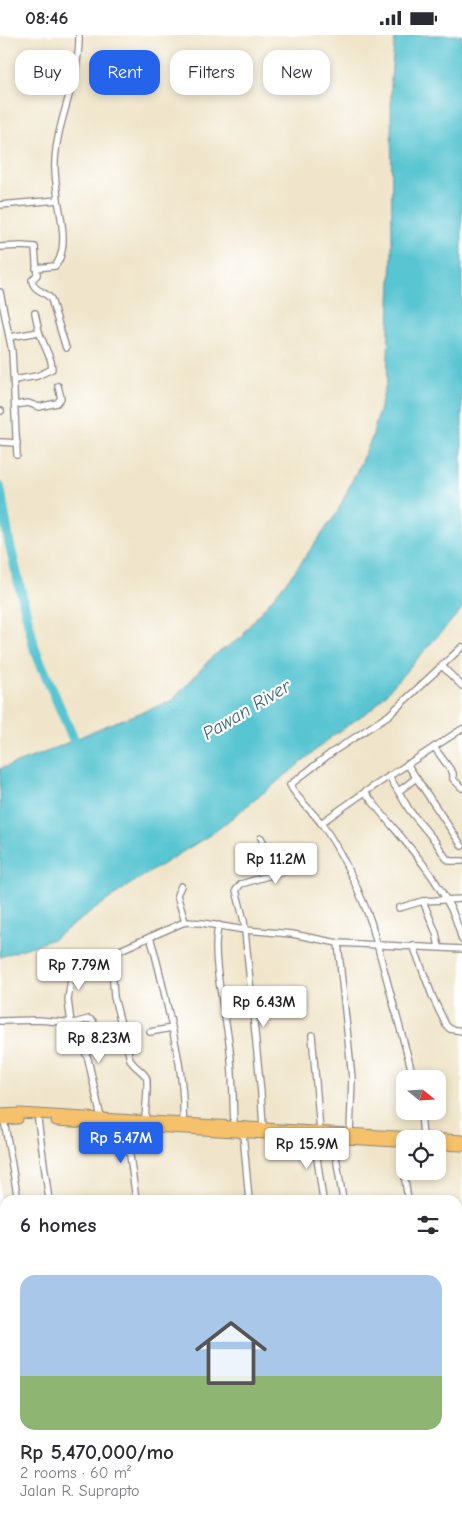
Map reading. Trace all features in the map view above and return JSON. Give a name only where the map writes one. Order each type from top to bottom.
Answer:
[{"type":"highway","points":[[1,1118],[20,1113],[145,1121],[243,1133],[350,1133],[396,1136]]},
{"type":"highway","points":[[1,1118],[126,1126],[234,1126],[313,1134],[333,1138],[396,1142]]},
{"type":"highway","points":[[446,1139],[462,1140]]},
{"type":"highway","points":[[446,1145],[462,1146]]},
{"type":"street","points":[[36,268],[55,266],[60,259],[62,237],[55,170],[56,154],[76,71],[79,35]]},
{"type":"street","points":[[0,205],[58,199]]},
{"type":"street","points":[[0,247],[35,247],[36,275],[32,280],[32,284],[51,299],[66,348]]},
{"type":"street","points":[[0,292],[3,320],[10,337],[17,455]]},
{"type":"street","points":[[14,380],[37,376],[52,369],[50,356],[39,332],[35,313]]},
{"type":"street","points":[[10,337],[39,332]]},
{"type":"street","points":[[15,405],[28,403],[39,407],[57,403],[61,398],[58,386]]},
{"type":"street","points":[[0,442],[17,443]]},
{"type":"street","points":[[412,1070],[378,945],[366,909],[340,851],[321,823],[290,784],[331,753],[389,715],[462,647]]},
{"type":"street","points":[[442,666],[462,686]]},
{"type":"street","points":[[321,823],[459,731],[462,737]]},
{"type":"street","points":[[434,747],[453,773],[453,779],[462,788]]},
{"type":"street","points":[[407,764],[462,846]]},
{"type":"street","points":[[390,776],[410,811],[435,841],[446,858],[450,861],[462,861]]},
{"type":"street","points":[[399,791],[416,778]]},
{"type":"street","points":[[365,792],[384,819],[421,861],[451,909],[462,940]]},
{"type":"street","points":[[261,838],[280,873]]},
{"type":"street","points":[[263,1128],[245,930],[237,888],[240,884],[305,865]]},
{"type":"street","points":[[181,887],[177,895],[186,922]]},
{"type":"street","points":[[399,908],[423,901],[462,899]]},
{"type":"street","points":[[423,901],[436,933],[439,947]]},
{"type":"street","points":[[65,960],[111,954],[186,922],[292,934],[338,943],[413,945],[462,949]]},
{"type":"street","points":[[219,925],[216,936],[217,959],[230,1051],[234,1126]]},
{"type":"street","points":[[150,937],[158,963],[182,1083],[177,1125]]},
{"type":"street","points":[[338,943],[352,1078],[350,1133]]},
{"type":"street","points":[[413,945],[433,998],[446,1025],[450,1029],[462,1031]]},
{"type":"street","points":[[111,954],[114,997],[130,1059],[147,1079],[145,1121]]},
{"type":"street","points":[[74,959],[68,999],[73,1023],[88,1059],[101,1118]]},
{"type":"street","points":[[0,1021],[38,1020],[73,1023],[91,1019],[99,1037]]},
{"type":"street","points":[[150,1032],[172,1028]]},
{"type":"street","points":[[312,1035],[313,1134],[322,1195]]},
{"type":"street","points":[[1,1118],[17,1195]]},
{"type":"street","points":[[38,1120],[48,1195]]},
{"type":"street","points":[[126,1126],[135,1195]]},
{"type":"street","points":[[243,1133],[249,1195]]},
{"type":"street","points":[[333,1138],[342,1195]]},
{"type":"street","points":[[405,1180],[407,1195]]},
{"type":"water","name":"Pawan River","points":[[395,35],[462,35],[462,609],[374,707],[331,737],[213,833],[129,885],[53,939],[0,957],[0,769],[49,751],[107,725],[172,701],[213,656],[244,636],[245,631],[295,571],[337,513],[372,438],[387,380],[392,254],[391,78]]},
{"type":"waterway","points":[[0,487],[9,542],[35,650],[73,738],[84,750]]}]
